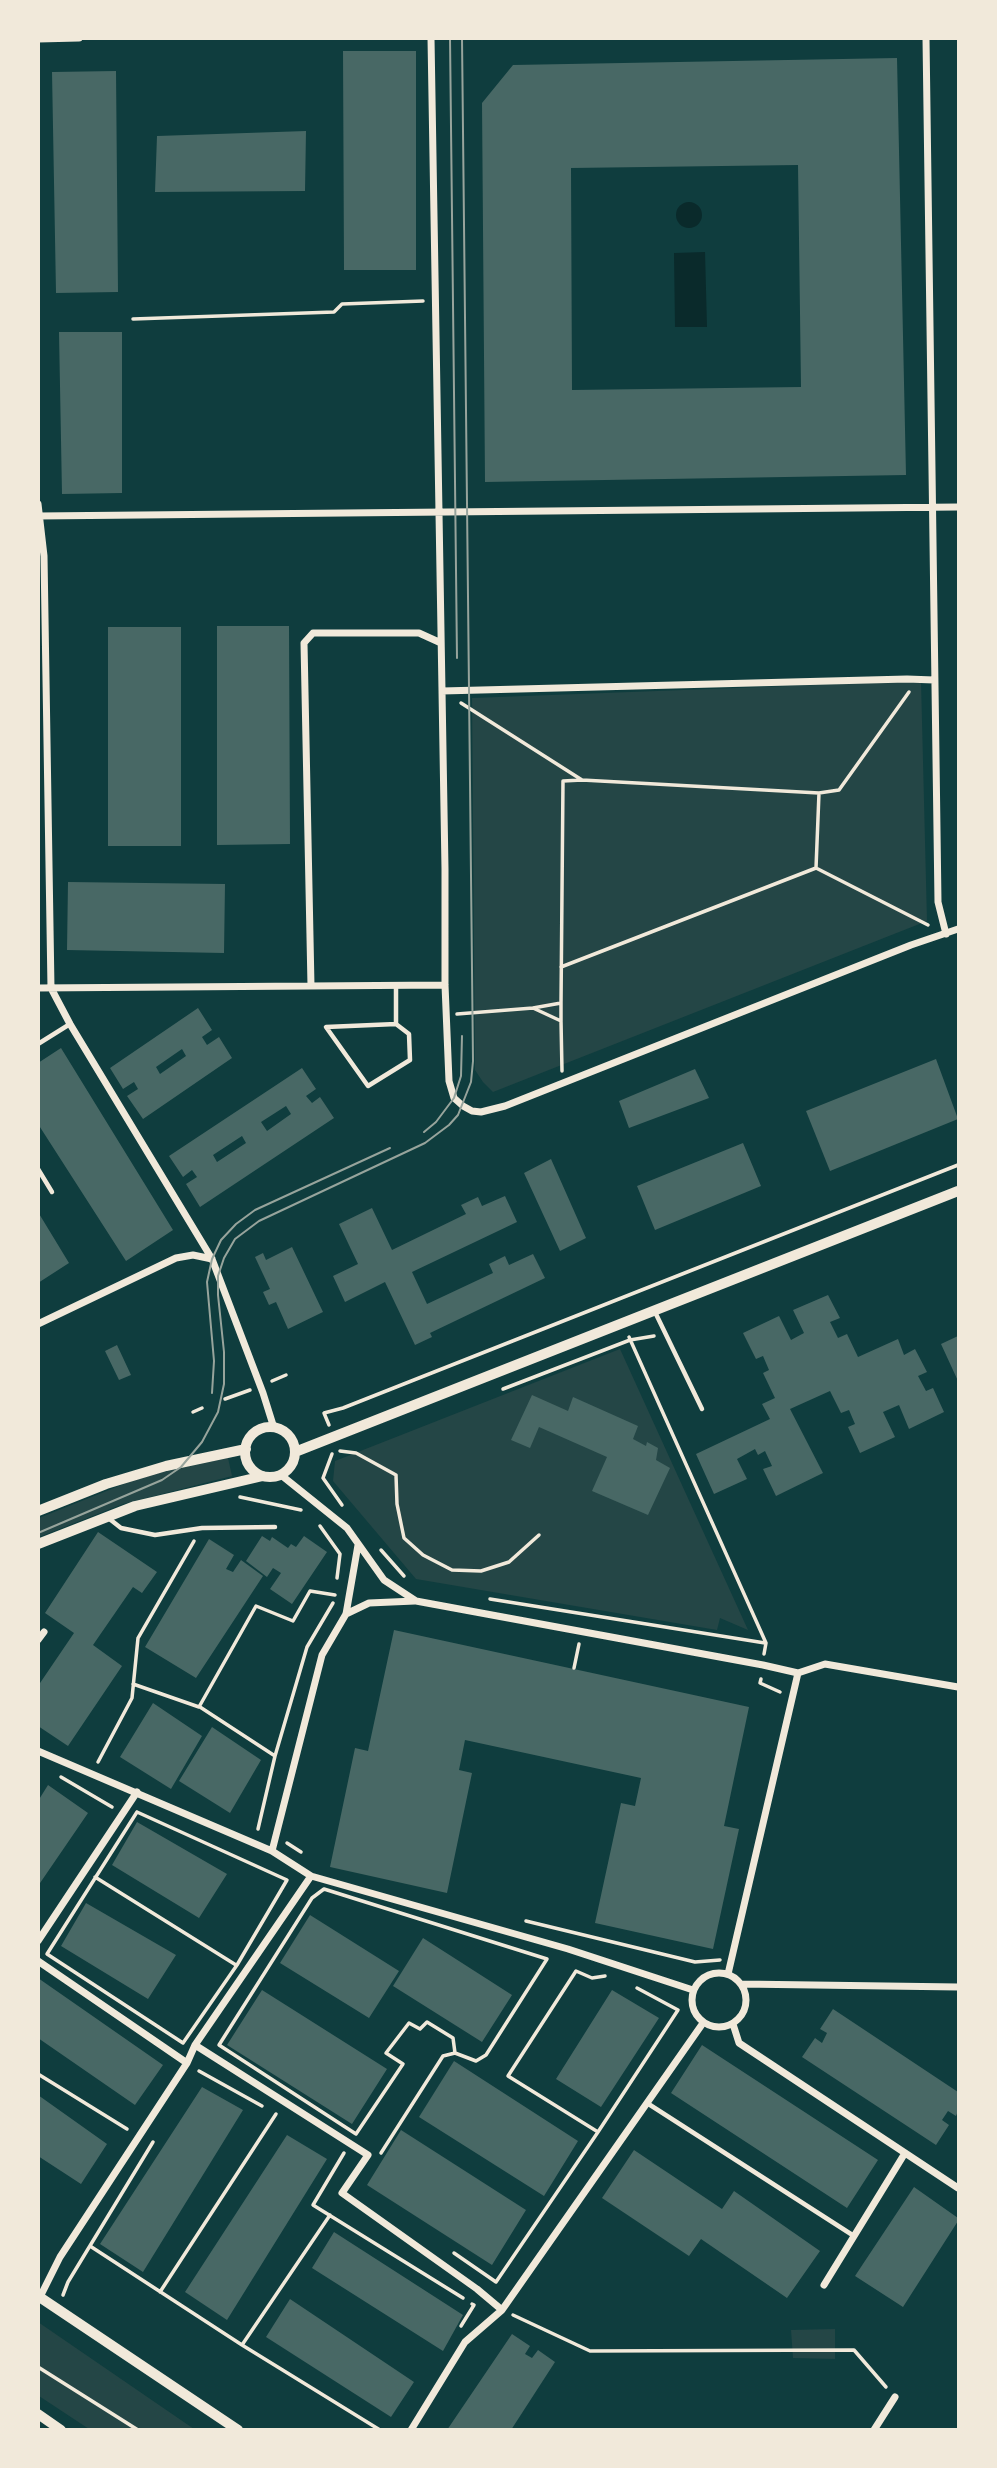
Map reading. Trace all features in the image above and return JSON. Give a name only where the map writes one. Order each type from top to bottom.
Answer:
[{"type":"street","points":[[38,39],[79,38]]},
{"type":"street","points":[[431,38],[445,985],[449,1081],[454,1098],[472,1111],[481,1112],[505,1106],[911,945],[958,929]]},
{"type":"street","points":[[926,38],[938,902],[946,934]]},
{"type":"street","points":[[38,504],[44,556],[51,988],[212,1259],[274,1428]]},
{"type":"street","points":[[39,516],[958,507]]},
{"type":"street","points":[[311,986],[304,643],[313,633],[419,633],[441,643]]},
{"type":"street","points":[[442,691],[934,680]]},
{"type":"street","points":[[38,988],[445,985]]},
{"type":"street","points":[[295,1451],[958,1191]]},
{"type":"street","points":[[38,1324],[176,1258],[193,1255],[212,1259]]},
{"type":"street","points":[[38,1544],[135,1506],[263,1476],[281,1475],[288,1469],[295,1451],[288,1436],[274,1428],[260,1429],[253,1434],[246,1449],[249,1465],[263,1476]]},
{"type":"street","points":[[38,1511],[166,1466],[246,1449]]},
{"type":"street","points":[[281,1475],[347,1528],[384,1580],[416,1601]]},
{"type":"street","points":[[272,1851],[322,1655],[346,1614],[358,1545]]},
{"type":"street","points":[[346,1614],[369,1602],[416,1601],[798,1673],[825,1664],[958,1687]]},
{"type":"street","points":[[38,1640],[44,1632]]},
{"type":"street","points":[[728,1974],[798,1673]]},
{"type":"street","points":[[38,1751],[272,1851],[312,1876],[568,1949],[693,1990]]},
{"type":"street","points":[[38,1941],[137,1792]]},
{"type":"street","points":[[238,2430],[39,2297],[60,2257],[187,2063],[195,2045],[312,1876]]},
{"type":"street","points":[[38,1961],[187,2063]]},
{"type":"street","points":[[728,1974],[741,1984],[746,1994],[746,2006],[741,2017],[733,2024],[718,2028],[704,2024],[692,2009],[693,1990],[707,1975],[728,1974]]},
{"type":"street","points":[[741,1984],[958,1987]]},
{"type":"street","points":[[411,2430],[465,2342],[502,2310],[704,2024]]},
{"type":"street","points":[[733,2024],[739,2043],[958,2188]]},
{"type":"street","points":[[195,2045],[368,2155],[342,2193],[477,2289],[502,2310]]},
{"type":"street","points":[[824,2285],[905,2153]]},
{"type":"street","points":[[874,2430],[895,2397]]},
{"type":"street","points":[[38,2414],[61,2430]]},
{"type":"lane","points":[[396,985],[396,1024]]},
{"type":"lane","points":[[38,1044],[70,1024]]},
{"type":"lane","points":[[396,1024],[409,1034],[410,1060],[368,1086],[326,1027],[396,1024]]},
{"type":"lane","points":[[38,1169],[52,1192]]},
{"type":"lane","points":[[655,1310],[702,1409]]},
{"type":"lane","points":[[106,1516],[121,1528],[155,1535],[201,1528],[275,1527]]},
{"type":"lane","points":[[647,2104],[854,2236]]},
{"type":"path","points":[[133,319],[334,312],[342,304],[436,300]]},
{"type":"path","points":[[562,1083],[562,781],[819,793],[839,790],[918,680]]},
{"type":"path","points":[[442,691],[582,780]]},
{"type":"path","points":[[816,868],[819,793]]},
{"type":"path","points":[[561,967],[816,868],[946,934]]},
{"type":"path","points":[[446,1015],[561,1003]]},
{"type":"path","points":[[533,1008],[561,1021]]},
{"type":"path","points":[[324,1413],[343,1408],[958,1165]]},
{"type":"path","points":[[622,1323],[766,1643],[760,1683],[781,1691],[778,1705]]},
{"type":"path","points":[[491,1393],[630,1340],[667,1335]]},
{"type":"path","points":[[270,1382],[286,1375]]},
{"type":"path","points":[[225,1399],[251,1389]]},
{"type":"path","points":[[192,1412],[202,1408]]},
{"type":"path","points":[[342,1505],[323,1478],[332,1454],[352,1446]]},
{"type":"path","points":[[340,1451],[356,1452],[396,1475],[397,1504],[404,1538],[423,1555],[452,1570],[481,1571],[509,1562],[539,1535]]},
{"type":"path","points":[[237,1497],[296,1508],[306,1514]]},
{"type":"path","points":[[316,1520],[340,1554],[336,1581]]},
{"type":"path","points":[[92,1773],[132,1698],[138,1638],[201,1528]]},
{"type":"path","points":[[378,1546],[405,1577]]},
{"type":"path","points":[[199,1707],[257,1606],[293,1621],[310,1591],[335,1594],[334,1602],[307,1647],[275,1756],[259,1829]]},
{"type":"path","points":[[480,1597],[766,1643]]},
{"type":"path","points":[[133,1684],[199,1707],[275,1756]]},
{"type":"path","points":[[60,1777],[115,1809]]},
{"type":"path","points":[[136,1812],[287,1880],[237,1965],[183,2042],[47,1954],[136,1812]]},
{"type":"path","points":[[246,1824],[295,1847],[304,1855]]},
{"type":"path","points":[[95,1877],[237,1965]]},
{"type":"path","points":[[379,2156],[443,2056],[455,2053],[476,2061],[486,2055],[547,1959],[324,1889],[312,1898],[219,2045],[356,2134],[404,2064],[386,2053],[409,2023],[420,2029],[426,2022],[453,2038],[455,2053]]},
{"type":"path","points":[[523,1920],[695,1962],[723,1960]]},
{"type":"path","points":[[598,2132],[508,2076],[576,1971],[592,1978],[613,1975]]},
{"type":"path","points":[[444,2247],[496,2282],[678,2010],[635,1986]]},
{"type":"path","points":[[195,2076],[199,2070],[265,2108]]},
{"type":"path","points":[[38,2074],[127,2129],[134,2119]]},
{"type":"path","points":[[160,2292],[276,2114],[286,2119]]},
{"type":"path","points":[[62,2301],[64,2288],[155,2141]]},
{"type":"path","points":[[337,2148],[345,2152],[313,2205],[474,2305],[460,2328]]},
{"type":"path","points":[[242,2345],[330,2215]]},
{"type":"path","points":[[90,2246],[242,2345],[380,2430]]},
{"type":"path","points":[[502,2310],[590,2351],[855,2350],[895,2397]]},
{"type":"path","points":[[38,2367],[138,2430]]},
{"type":"shaded area","points":[[689,202],[699,205],[702,215],[699,225],[689,228],[679,225],[676,215],[679,205]]},
{"type":"shaded area","points":[[705,252],[707,327],[675,327],[674,253]]},
{"type":"shaded area","points":[[921,681],[927,921],[493,1092],[483,1082],[475,1070],[472,698]]},
{"type":"shaded area","points":[[620,1349],[748,1630],[720,1618],[717,1630],[416,1579],[333,1481],[335,1461]]},
{"type":"shaded area","points":[[228,1458],[232,1476],[123,1504],[39,1537],[39,1518],[144,1476]]},
{"type":"shaded area","points":[[38,2322],[194,2429],[89,2429],[39,2396]]},
{"type":"shaded area","points":[[835,2329],[835,2359],[793,2358],[791,2330]]},
{"type":"building","points":[[343,51],[416,51],[416,270],[344,270]]},
{"type":"building","points":[[897,58],[906,475],[485,482],[482,103],[513,65]],"holes":[[[798,165],[801,387],[572,390],[571,168]]]},
{"type":"building","points":[[116,71],[118,292],[56,293],[52,72]]},
{"type":"building","points":[[306,131],[305,191],[155,192],[157,136]]},
{"type":"building","points":[[59,332],[122,332],[122,493],[62,494]]},
{"type":"building","points":[[217,626],[289,626],[290,844],[217,845]]},
{"type":"building","points":[[108,627],[181,627],[181,846],[108,846]]},
{"type":"building","points":[[68,882],[225,884],[224,953],[67,950]]},
{"type":"building","points":[[198,1008],[212,1030],[202,1037],[207,1045],[219,1037],[232,1058],[143,1119],[127,1096],[138,1089],[134,1082],[123,1089],[110,1068]],"holes":[[[182,1049],[186,1056],[160,1074],[156,1067]]]},
{"type":"building","points":[[61,1048],[173,1230],[126,1261],[38,1124],[38,1063]]},
{"type":"building","points":[[936,1059],[958,1119],[830,1171],[806,1111]]},
{"type":"building","points":[[302,1068],[316,1089],[306,1096],[312,1103],[320,1097],[334,1118],[200,1207],[186,1184],[197,1177],[192,1170],[183,1177],[169,1156]],"holes":[[[286,1106],[291,1114],[267,1131],[261,1122]],[[242,1136],[246,1143],[217,1162],[213,1155]]]},
{"type":"building","points":[[695,1069],[709,1098],[629,1128],[619,1101]]},
{"type":"building","points":[[743,1143],[761,1186],[655,1230],[637,1186]]},
{"type":"building","points":[[551,1159],[586,1238],[560,1251],[524,1173]]},
{"type":"building","points":[[505,1196],[517,1222],[412,1272],[427,1304],[493,1273],[489,1264],[505,1256],[509,1265],[533,1254],[545,1278],[430,1333],[432,1337],[415,1345],[385,1282],[345,1302],[333,1276],[358,1264],[339,1224],[372,1208],[392,1250],[466,1214],[461,1205],[478,1197],[482,1206]]},
{"type":"building","points":[[38,1212],[69,1263],[38,1283]]},
{"type":"building","points":[[292,1247],[323,1312],[288,1329],[276,1302],[269,1305],[263,1292],[270,1289],[255,1257],[263,1253],[266,1260]]},
{"type":"building","points":[[828,1295],[840,1318],[830,1322],[838,1338],[847,1334],[858,1357],[898,1339],[904,1355],[915,1349],[927,1372],[918,1376],[926,1391],[933,1388],[944,1412],[909,1429],[899,1405],[883,1412],[895,1437],[860,1453],[848,1427],[855,1424],[849,1410],[841,1413],[830,1391],[790,1409],[823,1473],[776,1496],[763,1469],[772,1466],[765,1451],[758,1455],[755,1449],[737,1459],[747,1479],[714,1494],[696,1454],[770,1419],[762,1404],[775,1398],[763,1373],[769,1370],[763,1356],[756,1359],[743,1333],[779,1316],[791,1340],[804,1333],[793,1310]]},
{"type":"building","points":[[958,1336],[958,1381],[941,1344]]},
{"type":"building","points":[[117,1345],[131,1375],[119,1380],[105,1351]]},
{"type":"building","points":[[532,1395],[568,1411],[573,1397],[638,1426],[633,1439],[646,1446],[647,1442],[658,1448],[656,1460],[670,1468],[648,1515],[592,1491],[607,1457],[539,1427],[530,1448],[511,1440]]},
{"type":"building","points":[[98,1532],[157,1572],[142,1593],[133,1587],[93,1645],[122,1666],[68,1746],[38,1726],[38,1686],[74,1633],[45,1613]]},
{"type":"building","points":[[262,1536],[270,1541],[272,1537],[288,1548],[291,1544],[296,1547],[304,1536],[327,1552],[292,1604],[270,1589],[281,1573],[273,1568],[267,1577],[246,1561]]},
{"type":"building","points":[[209,1539],[234,1555],[226,1569],[233,1572],[241,1560],[263,1576],[196,1678],[145,1647]]},
{"type":"building","points":[[394,1630],[749,1707],[724,1826],[739,1829],[713,1949],[595,1923],[621,1803],[635,1806],[641,1778],[465,1740],[459,1770],[472,1773],[447,1893],[330,1867],[355,1748],[368,1751]]},
{"type":"building","points":[[153,1703],[202,1736],[171,1789],[120,1757]]},
{"type":"building","points":[[212,1727],[261,1760],[230,1813],[179,1781]]},
{"type":"building","points":[[48,1785],[88,1813],[38,1886],[38,1801]]},
{"type":"building","points":[[137,1822],[227,1874],[199,1918],[112,1865]]},
{"type":"building","points":[[86,1903],[176,1955],[148,1999],[61,1946]]},
{"type":"building","points":[[310,1915],[399,1971],[369,2018],[280,1963]]},
{"type":"building","points":[[423,1938],[512,1995],[482,2042],[393,1986]]},
{"type":"building","points":[[38,1978],[163,2065],[135,2105],[38,2038]]},
{"type":"building","points":[[262,1990],[387,2069],[352,2124],[227,2045]]},
{"type":"building","points":[[612,1990],[659,2018],[601,2107],[556,2079]]},
{"type":"building","points":[[833,2009],[958,2092],[956,2116],[948,2111],[942,2120],[949,2125],[936,2145],[802,2057],[815,2038],[822,2043],[827,2033],[820,2029]]},
{"type":"building","points":[[702,2045],[878,2160],[847,2208],[671,2093]]},
{"type":"building","points":[[454,2061],[578,2141],[544,2196],[419,2117]]},
{"type":"building","points":[[202,2087],[243,2110],[143,2272],[100,2244]]},
{"type":"building","points":[[38,2095],[107,2144],[81,2184],[38,2156]]},
{"type":"building","points":[[401,2130],[526,2210],[492,2265],[367,2185]]},
{"type":"building","points":[[287,2135],[327,2159],[227,2320],[185,2292]]},
{"type":"building","points":[[634,2150],[722,2209],[734,2191],[820,2251],[787,2298],[701,2239],[689,2256],[602,2198]]},
{"type":"building","points":[[914,2187],[958,2218],[958,2221],[903,2307],[855,2276]]},
{"type":"building","points":[[334,2232],[463,2315],[443,2351],[312,2268]]},
{"type":"building","points":[[290,2299],[414,2382],[391,2417],[266,2337]]},
{"type":"building","points":[[512,2334],[530,2346],[525,2354],[532,2358],[538,2350],[555,2362],[511,2430],[447,2430]]},
{"type":"tram line","points":[[450,38],[457,658]]},
{"type":"tram line","points":[[38,1533],[162,1480],[181,1467],[202,1442],[218,1412],[224,1384],[218,1276],[235,1239],[259,1221],[425,1143],[458,1115],[471,1082],[473,1061],[462,38]]},
{"type":"tram line","points":[[424,1132],[436,1122],[454,1098],[461,1076],[462,1036]]},
{"type":"tram line","points":[[212,1393],[214,1361],[207,1282],[212,1259],[221,1240],[255,1210],[390,1148]]}]
